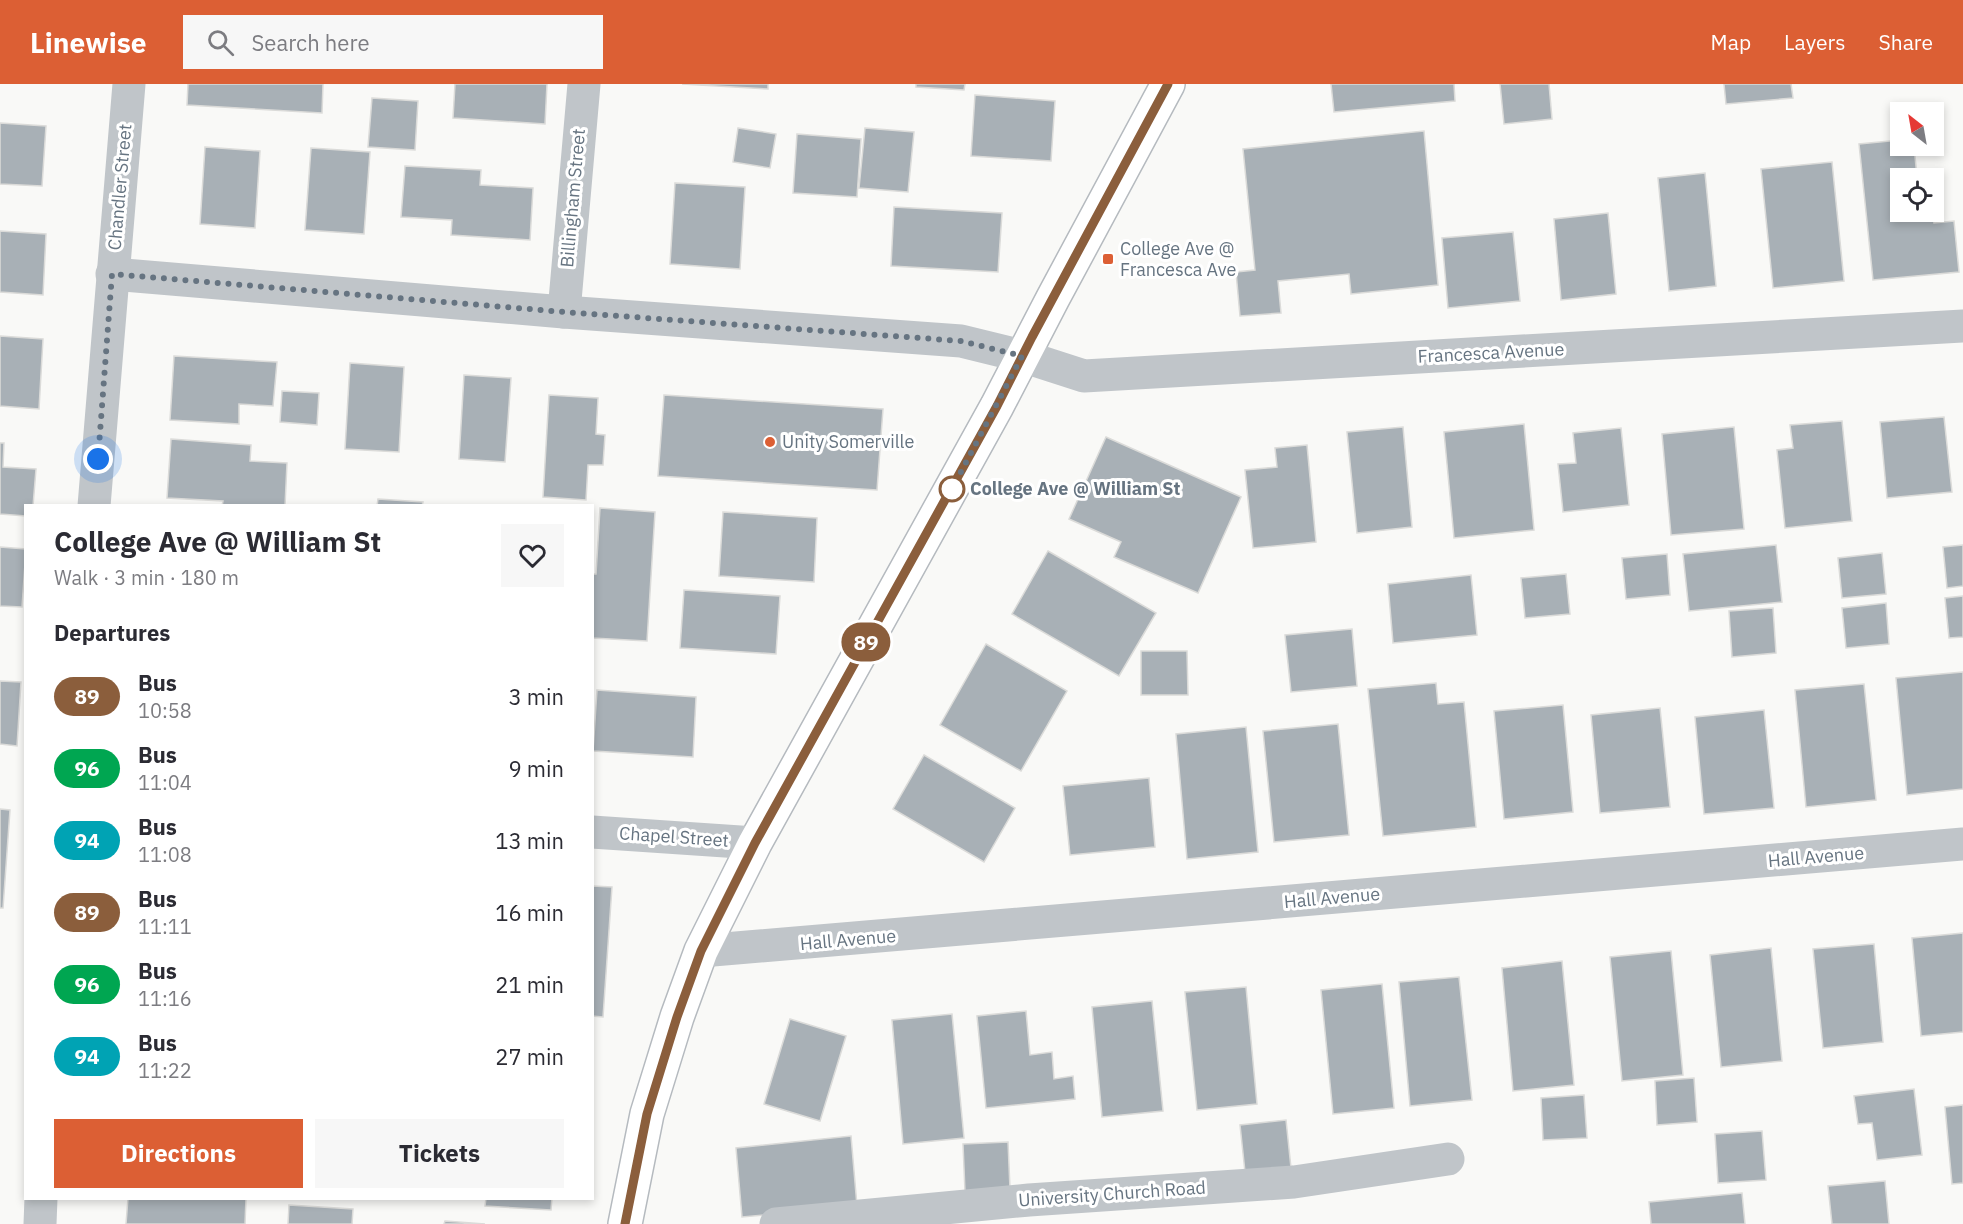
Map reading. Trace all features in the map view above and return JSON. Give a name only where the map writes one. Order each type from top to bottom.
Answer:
[{"type":"main road","points":[[625,1224],[647,1114],[677,1017],[701,951],[755,843],[992,417],[1022,356],[1168,84]]},
{"type":"street","name":"Chandler Street","points":[[94,504],[129,84]]},
{"type":"street","name":"Billingham Street","points":[[564,312],[584,84]]},
{"type":"street","name":"Francesca Avenue","points":[[112,274],[564,312],[961,341],[1022,356],[1084,376],[1963,326]]},
{"type":"street","name":"Chapel Street","points":[[594,832],[755,843]]},
{"type":"street","name":"Hall Avenue","points":[[701,951],[1963,844]]},
{"type":"street","name":"University Church Road","points":[[776,1224],[1029,1200],[1294,1182],[1448,1159]]},
{"type":"street","points":[[40,1224],[41,1200]]},
{"type":"building","points":[[188,84],[323,84],[322,113],[187,105]]},
{"type":"building","points":[[455,84],[547,84],[545,124],[453,118]]},
{"type":"building","points":[[682,84],[768,84],[768,89]]},
{"type":"building","points":[[916,84],[965,84],[964,90],[916,87]]},
{"type":"building","points":[[1331,84],[1454,84],[1455,101],[1334,112]]},
{"type":"building","points":[[1500,84],[1549,84],[1552,119],[1504,124]]},
{"type":"building","points":[[1724,84],[1791,84],[1793,98],[1726,104]]},
{"type":"building","points":[[975,95],[1055,101],[1051,161],[971,156]]},
{"type":"building","points":[[372,98],[418,101],[415,150],[368,147]]},
{"type":"building","points":[[0,123],[46,126],[42,186],[0,184]]},
{"type":"building","points":[[738,128],[776,134],[770,168],[733,162]]},
{"type":"building","points":[[865,128],[914,132],[908,192],[859,188]]},
{"type":"building","points":[[1424,131],[1438,285],[1351,294],[1349,274],[1278,281],[1281,313],[1240,316],[1236,272],[1255,270],[1243,149]]},
{"type":"building","points":[[797,134],[861,139],[857,197],[793,193]]},
{"type":"building","points":[[1890,141],[1890,156],[1915,156],[1916,168],[1890,168],[1890,222],[1954,221],[1959,272],[1873,280],[1859,144]]},
{"type":"building","points":[[205,147],[260,151],[255,228],[200,224]]},
{"type":"building","points":[[311,148],[370,152],[364,234],[305,230]]},
{"type":"building","points":[[1832,162],[1844,281],[1773,288],[1761,169]]},
{"type":"building","points":[[405,166],[481,170],[480,185],[533,188],[530,240],[451,235],[452,220],[401,217]]},
{"type":"building","points":[[1705,173],[1716,286],[1669,291],[1658,178]]},
{"type":"building","points":[[675,183],[745,187],[740,269],[670,264]]},
{"type":"building","points":[[894,207],[1002,213],[998,272],[891,266]]},
{"type":"building","points":[[1608,213],[1616,294],[1561,300],[1554,219]]},
{"type":"building","points":[[0,231],[46,234],[43,295],[0,292]]},
{"type":"building","points":[[1513,232],[1520,301],[1448,308],[1442,238]]},
{"type":"building","points":[[0,336],[43,339],[39,409],[0,406]]},
{"type":"building","points":[[174,356],[277,362],[273,406],[239,404],[239,424],[170,420]]},
{"type":"building","points":[[350,363],[404,367],[399,452],[345,449]]},
{"type":"building","points":[[464,375],[511,378],[505,462],[459,459]]},
{"type":"building","points":[[282,391],[319,393],[317,425],[280,422]]},
{"type":"building","points":[[549,395],[598,398],[596,434],[605,435],[603,465],[588,465],[586,500],[543,497]]},
{"type":"building","name":"Unity Somerville","points":[[664,395],[883,409],[877,490],[658,476]]},
{"type":"building","points":[[1944,417],[1952,492],[1887,498],[1880,422]]},
{"type":"building","points":[[1842,421],[1852,521],[1785,528],[1777,450],[1793,448],[1790,425]]},
{"type":"building","points":[[1524,424],[1534,530],[1454,538],[1444,432]]},
{"type":"building","points":[[1403,427],[1412,527],[1357,533],[1347,432]]},
{"type":"building","points":[[1734,427],[1744,529],[1671,535],[1662,434]]},
{"type":"building","points":[[1621,428],[1629,505],[1563,512],[1558,464],[1576,463],[1573,433]]},
{"type":"building","points":[[1106,437],[1241,497],[1198,593],[1114,557],[1121,542],[1069,519]]},
{"type":"building","points":[[171,439],[251,445],[250,461],[287,463],[285,504],[222,504],[223,501],[167,498]]},
{"type":"building","points":[[0,443],[4,443],[3,467],[36,469],[33,504],[24,504],[24,516],[0,514]]},
{"type":"building","points":[[1307,445],[1316,542],[1253,548],[1245,470],[1277,467],[1275,448]]},
{"type":"building","points":[[378,499],[423,502],[422,504],[377,504]]},
{"type":"building","points":[[600,508],[655,512],[647,641],[594,638],[594,574],[596,574]]},
{"type":"building","points":[[723,512],[817,518],[814,582],[719,576]]},
{"type":"building","points":[[1776,545],[1782,602],[1689,611],[1683,554]]},
{"type":"building","points":[[1963,545],[1963,586],[1947,588],[1943,547]]},
{"type":"building","points":[[0,547],[24,549],[22,607],[0,606]]},
{"type":"building","points":[[1048,551],[1156,613],[1119,676],[1012,614]]},
{"type":"building","points":[[1882,553],[1886,594],[1842,598],[1838,558]]},
{"type":"building","points":[[1667,554],[1670,595],[1626,599],[1622,558]]},
{"type":"building","points":[[1566,574],[1570,614],[1525,618],[1521,578]]},
{"type":"building","points":[[1471,575],[1477,635],[1393,643],[1388,584]]},
{"type":"building","points":[[684,590],[780,596],[776,654],[680,648]]},
{"type":"building","points":[[1963,596],[1963,637],[1949,638],[1945,598]]},
{"type":"building","points":[[1886,603],[1889,644],[1846,648],[1842,608]]},
{"type":"building","points":[[1773,608],[1776,653],[1732,657],[1729,611]]},
{"type":"building","points":[[1352,629],[1357,686],[1291,692],[1285,635]]},
{"type":"building","points":[[986,644],[1067,691],[1021,771],[940,725]]},
{"type":"building","points":[[1141,651],[1187,651],[1188,695],[1141,695]]},
{"type":"building","points":[[1963,672],[1963,789],[1907,795],[1896,678]]},
{"type":"building","points":[[0,681],[21,682],[17,746],[0,744]]},
{"type":"building","points":[[1436,683],[1438,704],[1464,702],[1476,827],[1383,836],[1368,689]]},
{"type":"building","points":[[1864,684],[1876,800],[1806,807],[1795,690]]},
{"type":"building","points":[[597,690],[696,697],[693,757],[594,751]]},
{"type":"building","points":[[1563,705],[1573,812],[1504,819],[1494,711]]},
{"type":"building","points":[[1660,708],[1670,807],[1600,813],[1591,715]]},
{"type":"building","points":[[1764,710],[1774,808],[1704,814],[1695,717]]},
{"type":"building","points":[[1338,724],[1349,835],[1274,842],[1263,731]]},
{"type":"building","points":[[1246,727],[1258,852],[1187,859],[1176,734]]},
{"type":"building","points":[[924,755],[1015,808],[984,862],[893,809]]},
{"type":"building","points":[[1149,778],[1155,847],[1070,855],[1063,786]]},
{"type":"building","points":[[0,809],[10,810],[3,908],[0,908]]},
{"type":"building","points":[[594,886],[612,887],[603,1017],[594,1016]]},
{"type":"building","points":[[1963,933],[1963,1032],[1921,1036],[1912,938]]},
{"type":"building","points":[[1874,944],[1883,1042],[1823,1048],[1813,949]]},
{"type":"building","points":[[1771,948],[1782,1061],[1721,1067],[1710,955]]},
{"type":"building","points":[[1671,951],[1683,1075],[1622,1081],[1610,957]]},
{"type":"building","points":[[1562,961],[1574,1085],[1513,1091],[1502,968]]},
{"type":"building","points":[[1459,977],[1472,1100],[1410,1106],[1399,982]]},
{"type":"building","points":[[1382,984],[1394,1108],[1333,1114],[1321,990]]},
{"type":"building","points":[[1246,987],[1257,1104],[1197,1110],[1185,992]]},
{"type":"building","points":[[1152,1001],[1163,1111],[1102,1117],[1092,1007]]},
{"type":"building","points":[[1026,1011],[1030,1055],[1052,1052],[1054,1079],[1073,1076],[1075,1099],[986,1108],[977,1016]]},
{"type":"building","points":[[952,1014],[964,1138],[903,1144],[892,1020]]},
{"type":"building","points":[[790,1019],[846,1036],[820,1121],[764,1104]]},
{"type":"building","points":[[1694,1078],[1697,1122],[1657,1125],[1655,1081]]},
{"type":"building","points":[[1914,1089],[1922,1155],[1877,1160],[1872,1123],[1858,1124],[1854,1096]]},
{"type":"building","points":[[1584,1095],[1587,1138],[1543,1140],[1541,1098]]},
{"type":"building","points":[[1963,1105],[1963,1183],[1952,1184],[1945,1107]]},
{"type":"building","points":[[1286,1120],[1291,1168],[1245,1172],[1240,1125]]},
{"type":"building","points":[[1762,1131],[1766,1180],[1718,1183],[1715,1134]]},
{"type":"building","points":[[851,1136],[857,1206],[742,1217],[736,1148]]},
{"type":"building","points":[[1008,1142],[1010,1189],[965,1192],[963,1144]]},
{"type":"building","points":[[1885,1181],[1889,1224],[1832,1224],[1828,1186]]},
{"type":"building","points":[[1742,1193],[1745,1224],[1651,1224],[1649,1202]]},
{"type":"building","points":[[128,1200],[246,1200],[245,1224],[126,1224]]},
{"type":"building","points":[[486,1200],[552,1200],[551,1210],[485,1206]]},
{"type":"building","points":[[289,1205],[353,1209],[352,1224],[288,1224]]},
{"type":"building","points":[[445,1221],[485,1224],[444,1224]]},
{"type":"bus line","name":"89","points":[[625,1224],[647,1114],[677,1017],[701,951],[755,843],[997,406],[1168,84]]},
{"type":"place","name":"College Ave @ Francesca Ave","points":[[1108,259]]},
{"type":"place","name":"Unity Somerville","points":[[770,442]]},
{"type":"place","name":"College Ave @ William St","points":[[952,489]]},
{"type":"route","points":[[98,459],[112,274],[564,312],[961,341],[1022,356],[952,489]]}]
